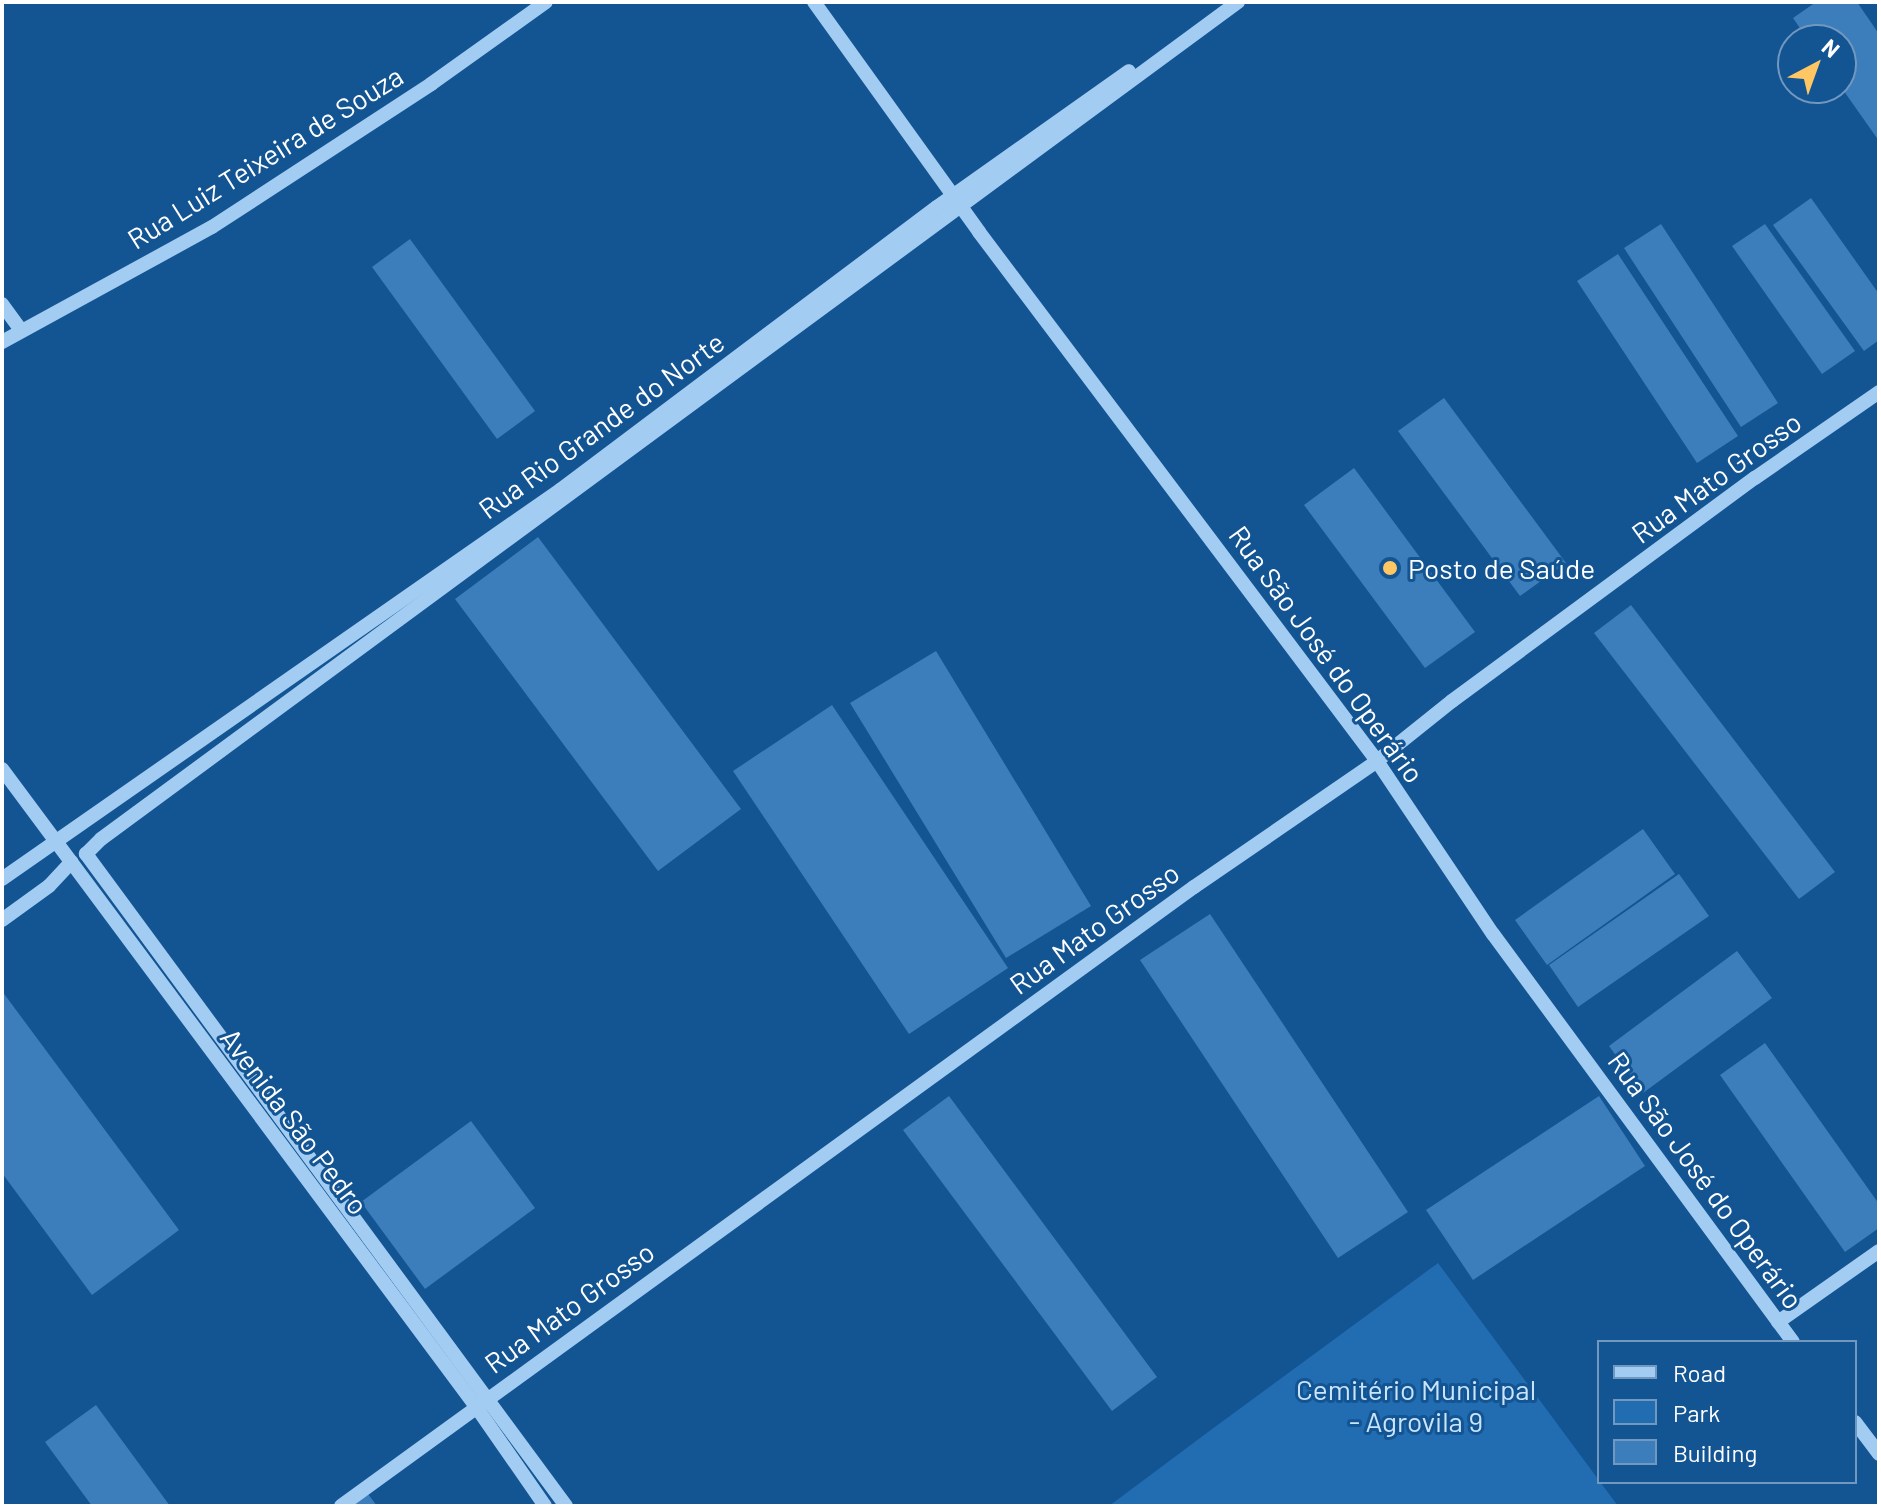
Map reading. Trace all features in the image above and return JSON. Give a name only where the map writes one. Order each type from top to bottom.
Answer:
[{"type":"street","name":"Rua Luiz Teixeira de Souza","points":[[2,342],[20,329],[212,227],[431,84],[546,2]]},
{"type":"street","name":"Rua São José do Operário","points":[[814,2],[958,201],[1377,761],[1493,934],[1792,1340]]},
{"type":"street","name":"Rua Rio Grande do Norte","points":[[101,839],[1225,2]]},
{"type":"street","name":"Rua Rio Grande do Norte","points":[[2,879],[39,850],[59,842],[560,490],[1238,2]]},
{"type":"street","points":[[2,304],[20,329]]},
{"type":"street","name":"Rua Mato Grosso","points":[[341,1506],[1194,887],[1377,761],[1452,701],[1755,478],[1879,392]]},
{"type":"street","name":"Avenida São Pedro","points":[[2,769],[482,1404],[566,1506]]},
{"type":"street","name":"Avenida São Pedro","points":[[101,839],[86,854],[482,1404],[545,1506]]},
{"type":"street","points":[[2,920],[49,886],[71,862]]},
{"type":"street","points":[[1778,1322],[1879,1251]]},
{"type":"street","points":[[1857,1425],[1879,1454]]},
{"type":"green space","name":"Cemitério Municipal - Agrovila 9","points":[[1438,1263],[1597,1478],[1597,1484],[1602,1484],[1618,1506],[1109,1506]]},
{"type":"building","points":[[1816,2],[1857,2],[1879,34],[1879,141],[1853,104],[1857,104],[1857,24],[1797,24],[1793,18]]},
{"type":"building","points":[[1811,198],[1879,294],[1879,340],[1864,351],[1773,225]]},
{"type":"building","points":[[1661,224],[1778,403],[1741,427],[1624,248]]},
{"type":"building","points":[[1765,224],[1855,351],[1822,374],[1732,246]]},
{"type":"building","points":[[410,239],[535,411],[497,439],[372,267]]},
{"type":"building","points":[[1618,254],[1738,436],[1697,463],[1577,281]]},
{"type":"building","points":[[1444,398],[1566,563],[1520,596],[1398,431]]},
{"type":"building","name":"Posto de Saúde","points":[[1354,468],[1475,632],[1425,668],[1304,505]]},
{"type":"building","points":[[538,537],[741,809],[658,871],[455,599]]},
{"type":"building","points":[[1631,605],[1835,872],[1799,899],[1594,633]]},
{"type":"building","points":[[936,651],[1091,906],[1006,958],[850,703]]},
{"type":"building","points":[[832,705],[1008,968],[909,1034],[733,771]]},
{"type":"building","points":[[1643,829],[1675,874],[1547,965],[1515,920]]},
{"type":"building","points":[[1679,874],[1709,916],[1578,1007],[1549,965]]},
{"type":"building","points":[[1210,914],[1408,1212],[1338,1258],[1140,960]]},
{"type":"building","points":[[1737,951],[1772,998],[1643,1093],[1609,1046]]},
{"type":"building","points":[[2,991],[179,1230],[92,1295],[2,1173]]},
{"type":"building","points":[[1765,1043],[1879,1204],[1879,1228],[1845,1252],[1720,1075]]},
{"type":"building","points":[[949,1096],[1157,1377],[1112,1411],[903,1130]]},
{"type":"building","points":[[1599,1096],[1645,1166],[1473,1280],[1426,1210]]},
{"type":"building","points":[[471,1121],[535,1208],[425,1289],[361,1202]]},
{"type":"building","points":[[96,1405],[170,1506],[92,1506],[45,1442]]},
{"type":"building","points":[[368,1494],[377,1506],[353,1506]]},
{"type":"place","name":"Posto de Saúde","points":[[1390,568]]}]
